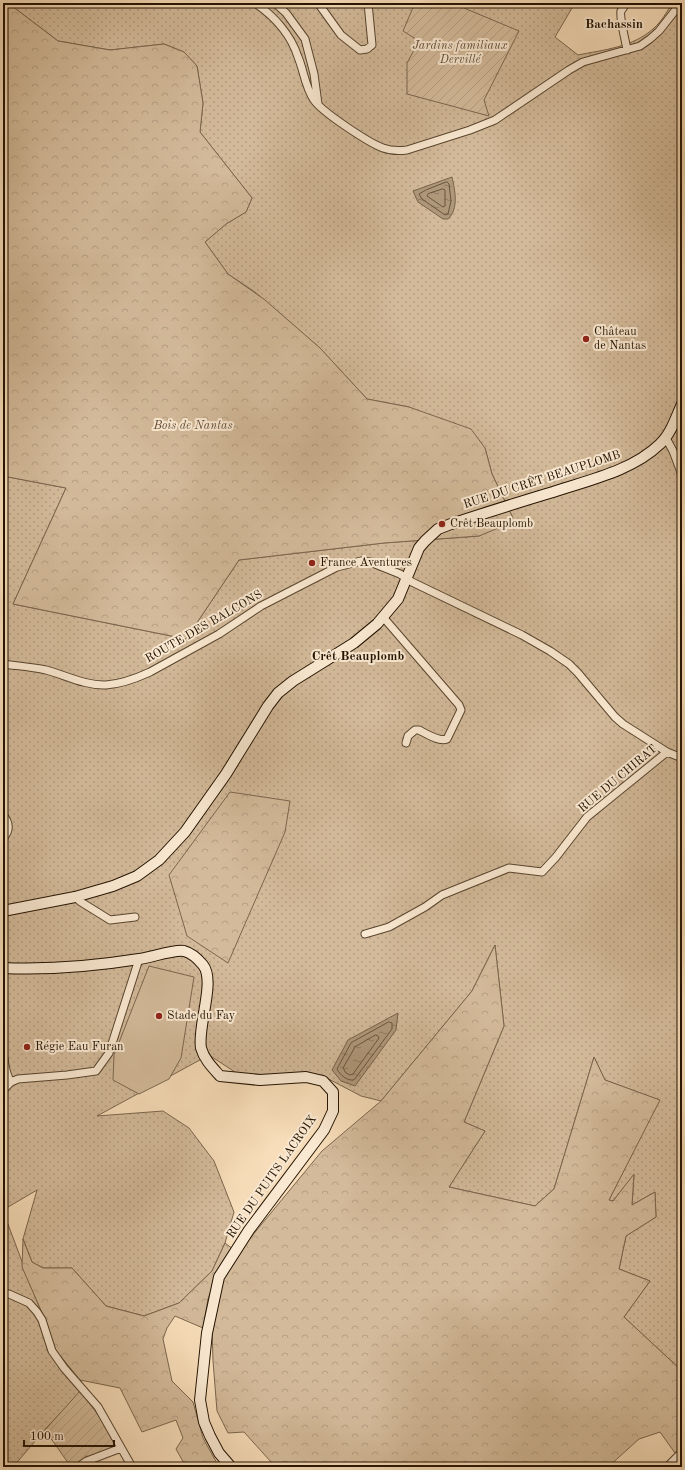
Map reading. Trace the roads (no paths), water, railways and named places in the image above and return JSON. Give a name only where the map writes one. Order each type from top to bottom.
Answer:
[{"type":"street","points":[[255,3],[270,16],[288,36],[298,57],[310,93],[318,106],[327,114],[374,144],[392,150],[408,150],[483,126],[514,108],[568,70],[583,62],[640,46],[650,39],[662,27],[681,3]]},
{"type":"street","points":[[275,3],[286,13],[305,39],[314,74],[318,106]]},
{"type":"street","points":[[318,3],[341,34],[360,50],[367,49],[372,45],[368,3]]},
{"type":"street","points":[[626,3],[621,12],[620,19],[624,29],[627,50]]},
{"type":"street","name":"RUE DU CRÊT BEAUPLOMB","points":[[3,911],[75,897],[113,886],[137,876],[159,860],[185,832],[226,774],[278,692],[354,643],[383,617],[398,599],[419,548],[438,529],[577,484],[620,469],[634,462],[666,438],[682,404]]},
{"type":"street","points":[[666,438],[673,451],[682,476]]},
{"type":"street","name":"ROUTE DES BALCONS","points":[[3,664],[27,666],[46,670],[96,684],[114,684],[139,677],[219,634],[261,606],[333,568],[365,561],[400,574],[412,582],[522,635],[560,658],[578,673],[615,717],[623,724],[667,752]]},
{"type":"street","points":[[383,617],[459,705],[461,710],[447,739],[439,739],[419,730],[415,730],[408,736],[406,742]]},
{"type":"street","name":"RUE DU CHIRAT","points":[[365,934],[389,927],[425,907],[442,895],[509,868],[542,872],[556,857],[587,817],[667,752],[677,756],[682,755]]},
{"type":"street","points":[[3,816],[9,824],[8,833],[3,838]]},
{"type":"street","points":[[75,897],[110,920],[135,917]]},
{"type":"street","name":"RUE DU PUITS LACROIX","points":[[3,968],[70,967],[139,959],[183,951],[196,957],[205,968],[208,983],[200,1037],[206,1060],[220,1076],[260,1080],[306,1077],[322,1081],[333,1092],[333,1111],[324,1130],[249,1230],[218,1277],[207,1333],[200,1400],[204,1422],[210,1436],[219,1453],[231,1467]]},
{"type":"street","points":[[3,1090],[11,1082],[18,1078],[67,1076],[96,1071],[109,1053],[139,959]]},
{"type":"street","points":[[3,1053],[8,1078],[11,1082]]},
{"type":"street","points":[[3,1294],[9,1294],[29,1303],[37,1312],[42,1320],[52,1351],[64,1368],[98,1407],[132,1467]]},
{"type":"street","points":[[78,1467],[87,1461],[121,1448]]},
{"type":"street","points":[[667,1467],[682,1452]]},
{"type":"water","points":[[452,177],[455,193],[454,210],[448,219],[443,219],[418,202],[413,191]]},
{"type":"water","points":[[398,1013],[396,1030],[355,1086],[341,1081],[332,1070],[348,1040]]},
{"type":"place","name":"Château de Nantas","points":[[586,339]]},
{"type":"place","name":"Crêt Beauplomb","points":[[442,524]]},
{"type":"place","name":"France Aventures","points":[[312,563]]},
{"type":"place","name":"Stade du Fay","points":[[159,1016]]},
{"type":"place","name":"Régie Eau Furan","points":[[27,1047]]},
{"type":"district","name":"Bachassin","points":[[614,24]]},
{"type":"district","name":"Crêt Beauplomb","points":[[358,656]]},
{"type":"park label","name":"Jardins familiaux Dervillé","points":[[460,53]]},
{"type":"park label","name":"Bois de Nantas","points":[[193,426]]}]
